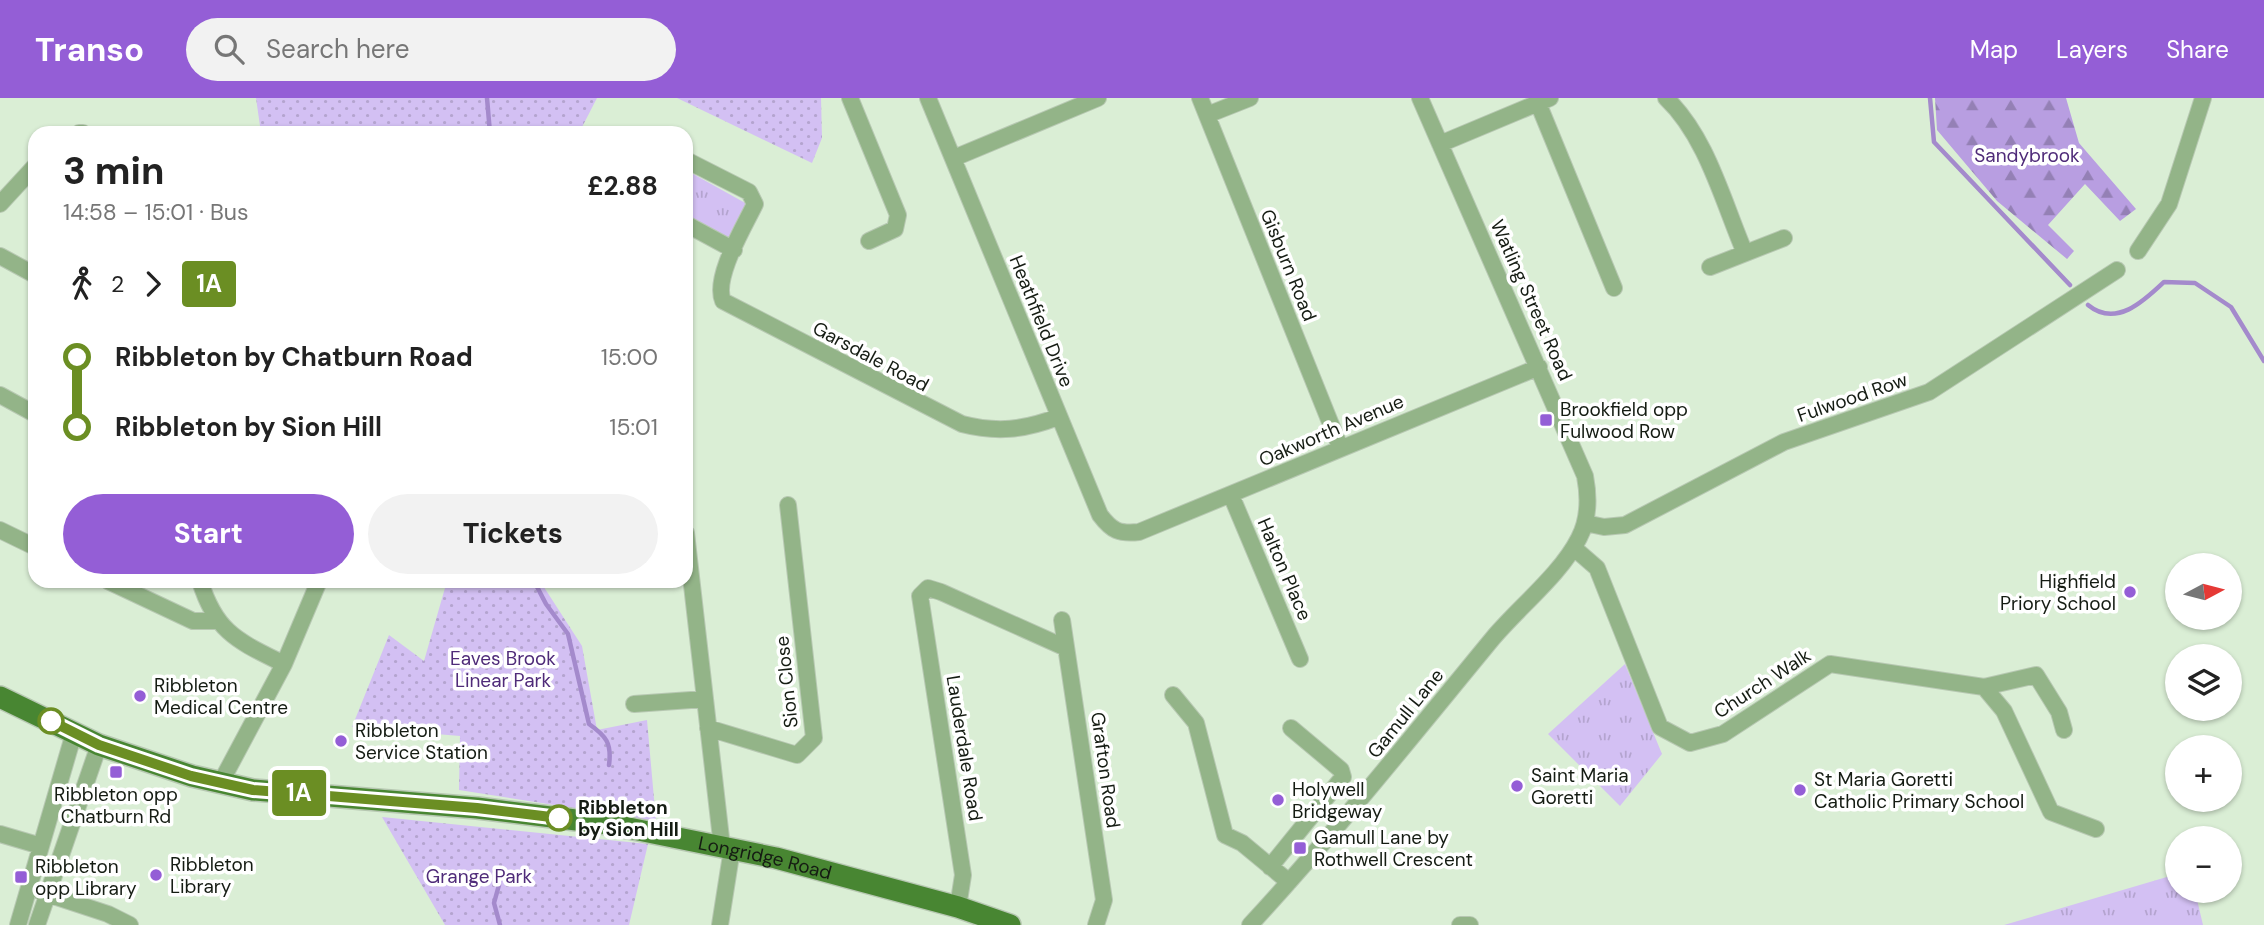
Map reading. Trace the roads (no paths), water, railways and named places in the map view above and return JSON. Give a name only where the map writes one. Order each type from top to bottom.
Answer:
[{"type":"main road","name":"Longridge Road","points":[[0,697],[99,745],[253,790],[477,808],[609,824],[727,848],[958,907],[1010,925]]},
{"type":"street","points":[[850,98],[898,215],[895,229],[869,241]]},
{"type":"street","name":"Heathfield Drive","points":[[928,98],[1100,515],[1111,530],[1125,534],[1139,532]]},
{"type":"street","points":[[954,158],[1063,104],[1098,98]]},
{"type":"street","name":"Gisburn Road","points":[[1200,98],[1340,447]]},
{"type":"street","points":[[1207,115],[1250,98]]},
{"type":"street","name":"Watling Street Road","points":[[1420,98],[1585,476],[1588,500],[1585,523]]},
{"type":"street","points":[[1666,98],[1685,115],[1745,253]]},
{"type":"street","points":[[2138,251],[2169,204],[2203,98]]},
{"type":"street","points":[[1440,144],[1544,101],[1599,270],[1614,288]]},
{"type":"street","name":"Garsdale Road","points":[[693,164],[749,192],[755,204],[718,291],[723,301],[944,418],[980,429],[1003,431],[1026,429],[1058,417]]},
{"type":"street","points":[[0,205],[28,174]]},
{"type":"street","points":[[693,228],[734,250]]},
{"type":"street","points":[[1710,267],[1784,238]]},
{"type":"street","points":[[0,256],[28,271]]},
{"type":"street","name":"Fulwood Row","points":[[1585,523],[1604,527],[1625,525],[1784,442],[1929,392],[2117,270]]},
{"type":"street","name":"Oakworth Avenue","points":[[1139,532],[1539,367]]},
{"type":"street","points":[[0,395],[28,410]]},
{"type":"street","name":"Halton Place","points":[[1231,495],[1300,659]]},
{"type":"street","name":"Sion Close","points":[[708,728],[797,755],[814,738],[788,505]]},
{"type":"street","name":"Gamull Lane","points":[[1250,925],[1404,749],[1495,635],[1574,548],[1585,523]]},
{"type":"street","points":[[0,530],[28,544]]},
{"type":"street","name":"Church Walk","points":[[1574,548],[1597,568],[1660,727],[1690,743],[1723,734],[1830,664],[1984,687]]},
{"type":"street","points":[[122,588],[193,621],[216,621]]},
{"type":"street","points":[[203,588],[216,621],[250,648],[284,664]]},
{"type":"street","points":[[221,782],[284,664],[316,588]]},
{"type":"street","points":[[692,588],[708,728],[727,848],[720,925]]},
{"type":"street","name":"Lauderdale Road","points":[[958,907],[963,875],[920,596],[928,588],[941,592],[1066,648]]},
{"type":"street","name":"Grafton Road","points":[[1062,620],[1104,900],[1096,925]]},
{"type":"street","points":[[2064,730],[2059,712],[2036,675],[1984,687],[2004,710],[2052,812],[2096,829]]},
{"type":"street","points":[[1172,695],[1196,723],[1225,835],[1242,842],[1289,883]]},
{"type":"street","points":[[634,704],[705,699]]},
{"type":"street","points":[[1270,867],[1343,777],[1341,770],[1291,728]]},
{"type":"street","points":[[18,925],[31,888],[74,733]]},
{"type":"street","points":[[37,925],[99,745]]},
{"type":"street","points":[[0,834],[41,846]]},
{"type":"street","points":[[31,888],[108,914],[130,925]]},
{"type":"street","points":[[1460,925],[1470,925]]},
{"type":"waterway","points":[[487,98],[489,126]]},
{"type":"waterway","points":[[1930,98],[1934,142],[2070,285]]},
{"type":"waterway","points":[[2088,305],[2109,314],[2119,313],[2139,304],[2164,282],[2195,283],[2231,307],[2264,361]]},
{"type":"waterway","points":[[538,588],[568,634],[589,724],[600,732],[606,741],[610,751],[609,765]]},
{"type":"waterway","points":[[499,885],[494,903],[500,925]]},
{"type":"place","name":"Brookfield opp Fulwood Row","points":[[1546,420]]},
{"type":"place","name":"Highfield Priory School","points":[[2130,592]]},
{"type":"place","name":"Ribbleton Medical Centre","points":[[140,696]]},
{"type":"place","name":"Ribbleton Service Station","points":[[341,741]]},
{"type":"place","name":"Ribbleton opp Chatburn Rd","points":[[116,772]]},
{"type":"place","name":"Saint Maria Goretti","points":[[1517,786]]},
{"type":"place","name":"St Maria Goretti Catholic Primary School","points":[[1800,790]]},
{"type":"place","name":"Holywell Bridgeway","points":[[1278,800]]},
{"type":"place","name":"Ribbleton by Sion Hill","points":[[559,818]]},
{"type":"place","name":"Gamull Lane by Rothwell Crescent","points":[[1300,848]]},
{"type":"place","name":"Ribbleton Library","points":[[156,875]]},
{"type":"place","name":"Ribbleton opp Library","points":[[21,877]]},
{"type":"park label","name":"Sandybrook","points":[[2027,155]]},
{"type":"park label","name":"Eaves Brook Linear Park","points":[[503,669]]},
{"type":"park label","name":"Grange Park","points":[[479,876]]}]
